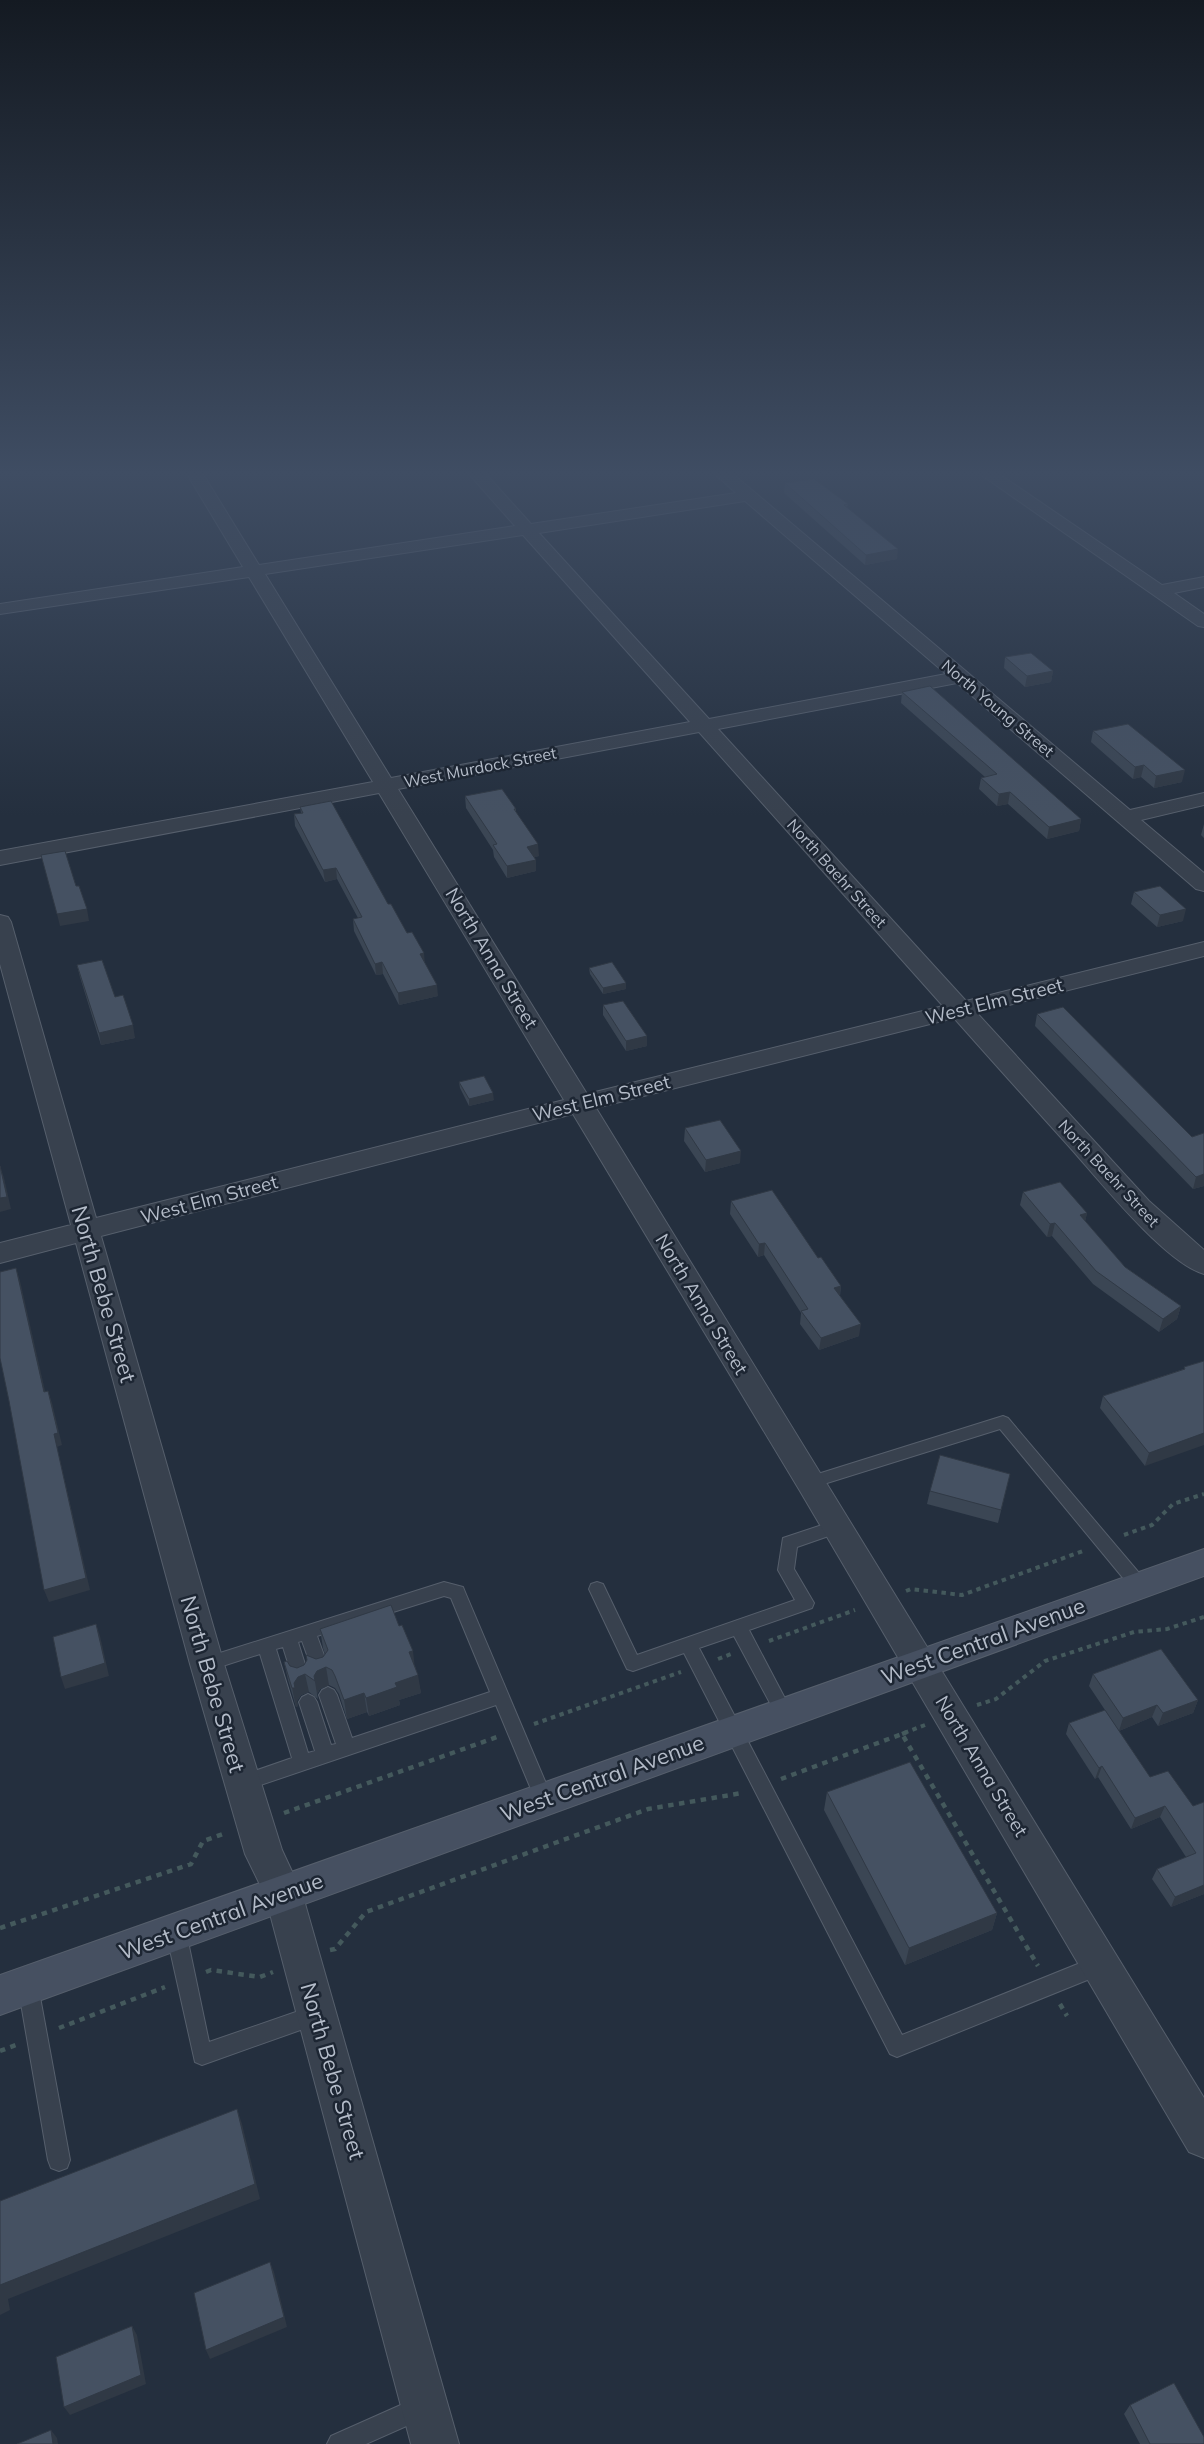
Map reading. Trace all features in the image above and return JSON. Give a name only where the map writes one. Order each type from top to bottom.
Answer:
[{"type":"main road","name":"West Central Avenue","points":[[14,1990],[1204,1562]]},
{"type":"street","points":[[0,609],[136,588]]},
{"type":"street","name":"North Anna Street","points":[[265,588],[811,1482],[1204,2137]]},
{"type":"street","name":"North Baehr Street","points":[[580,588],[1139,1208],[1180,1246],[1204,1264]]},
{"type":"street","name":"North Young Street","points":[[856,588],[1204,884]]},
{"type":"street","points":[[1154,588],[1204,622]]},
{"type":"street","points":[[1158,591],[1173,588]]},
{"type":"street","name":"West Murdock Street","points":[[0,858],[961,677]]},
{"type":"street","points":[[1126,817],[1204,800]]},
{"type":"street","name":"North Bebe Street","points":[[0,922],[206,1664],[264,1854],[283,1893],[435,2444]]},
{"type":"street","name":"West Elm Street","points":[[0,1253],[580,1104],[1204,948]]},
{"type":"lane","points":[[811,1482],[1003,1422],[1139,1585]]},
{"type":"lane","points":[[597,1588],[633,1664],[806,1603],[786,1570],[789,1543],[837,1526]]},
{"type":"lane","points":[[206,1664],[444,1589],[457,1592],[544,1800]]},
{"type":"lane","points":[[738,1628],[784,1713]]},
{"type":"lane","points":[[307,1632],[320,1669]]},
{"type":"lane","points":[[288,1637],[300,1676]]},
{"type":"lane","points":[[266,1645],[302,1763]]},
{"type":"lane","points":[[689,1645],[897,2047],[1101,1965]]},
{"type":"lane","points":[[328,1695],[346,1748]]},
{"type":"lane","points":[[242,1783],[500,1696]]},
{"type":"lane","points":[[308,1702],[325,1755]]},
{"type":"lane","points":[[176,1932],[202,2055],[317,2015]]},
{"type":"lane","points":[[14,1990],[37,2036],[59,2160]]},
{"type":"lane","points":[[339,2444],[425,2406]]},
{"type":"path","points":[[0,1928],[191,1864],[203,1841],[749,1648],[911,1588],[962,1595],[1152,1525],[1173,1504],[1204,1494]]},
{"type":"path","points":[[0,2051],[211,1970],[260,1977],[335,1949],[366,1912],[648,1809],[739,1794],[762,1786],[996,1698],[1045,1660],[1134,1632],[1167,1629],[1204,1617]]},
{"type":"path","points":[[902,1734],[1067,2016]]},
{"type":"building","points":[[1031,653],[1053,671],[1027,676],[1005,657]]},
{"type":"building","points":[[930,686],[1081,819],[1049,827],[1010,792],[999,794],[981,778],[997,774],[902,692]]},
{"type":"building","points":[[1128,724],[1185,770],[1156,776],[1144,765],[1135,767],[1093,731]]},
{"type":"building","points":[[502,789],[538,844],[527,847],[536,860],[507,866],[493,845],[497,844],[465,796]]},
{"type":"building","points":[[331,801],[388,904],[391,904],[407,933],[412,932],[424,953],[420,954],[437,985],[398,993],[382,962],[375,964],[353,919],[362,917],[336,868],[323,870],[294,814],[303,813],[300,807]]},
{"type":"building","points":[[65,851],[76,886],[79,886],[87,909],[57,914],[41,855]]},
{"type":"building","points":[[1160,886],[1186,909],[1160,915],[1134,892]]},
{"type":"building","points":[[102,960],[115,997],[123,995],[133,1025],[99,1033],[77,965]]},
{"type":"building","points":[[612,962],[626,983],[603,988],[589,968]]},
{"type":"building","points":[[623,1001],[647,1036],[626,1041],[603,1005]]},
{"type":"building","points":[[1063,1007],[1192,1137],[1204,1133],[1204,1174],[1196,1177],[1037,1014]]},
{"type":"building","points":[[484,1076],[493,1093],[469,1099],[459,1082]]},
{"type":"building","points":[[720,1120],[741,1151],[706,1160],[685,1128]]},
{"type":"building","points":[[0,1166],[7,1197],[0,1198]]},
{"type":"building","points":[[1060,1182],[1087,1213],[1080,1215],[1125,1267],[1181,1306],[1163,1319],[1096,1271],[1055,1223],[1050,1224],[1023,1192]]},
{"type":"building","points":[[772,1190],[818,1258],[821,1257],[841,1286],[834,1288],[861,1324],[821,1338],[801,1311],[808,1309],[765,1243],[759,1244],[731,1201]]},
{"type":"building","points":[[16,1268],[44,1392],[48,1391],[58,1433],[54,1434],[86,1578],[44,1590],[0,1358],[0,1272]]},
{"type":"building","points":[[1204,1361],[1204,1433],[1149,1453],[1103,1396]]},
{"type":"building","points":[[940,1455],[1010,1474],[1001,1510],[930,1491]]},
{"type":"building","points":[[391,1605],[399,1626],[402,1625],[413,1651],[409,1652],[418,1675],[395,1683],[397,1687],[366,1698],[364,1693],[344,1700],[332,1670],[326,1667],[317,1671],[314,1676],[315,1681],[305,1674],[298,1677],[294,1683],[295,1688],[292,1688],[284,1662],[287,1661],[290,1666],[297,1668],[304,1665],[307,1660],[306,1655],[316,1659],[323,1657],[328,1650],[320,1629]]},
{"type":"building","points":[[96,1624],[105,1663],[61,1677],[53,1637]]},
{"type":"building","points":[[1161,1649],[1198,1700],[1163,1713],[1157,1705],[1123,1718],[1093,1674]]},
{"type":"building","points":[[1105,1710],[1150,1777],[1168,1771],[1193,1806],[1204,1802],[1204,1885],[1175,1897],[1157,1869],[1196,1853],[1165,1806],[1135,1818],[1102,1766],[1099,1768],[1069,1723]]},
{"type":"building","points":[[910,1762],[997,1913],[909,1948],[827,1792]]},
{"type":"building","points":[[237,2109],[255,2184],[0,2285],[0,2201]]},
{"type":"building","points":[[270,2262],[284,2317],[206,2350],[194,2293]]},
{"type":"building","points":[[132,2326],[141,2375],[64,2407],[56,2357]]},
{"type":"building","points":[[1174,2383],[1204,2437],[1204,2444],[1150,2444],[1130,2405]]},
{"type":"building","points":[[51,2430],[53,2444],[17,2444]]}]
